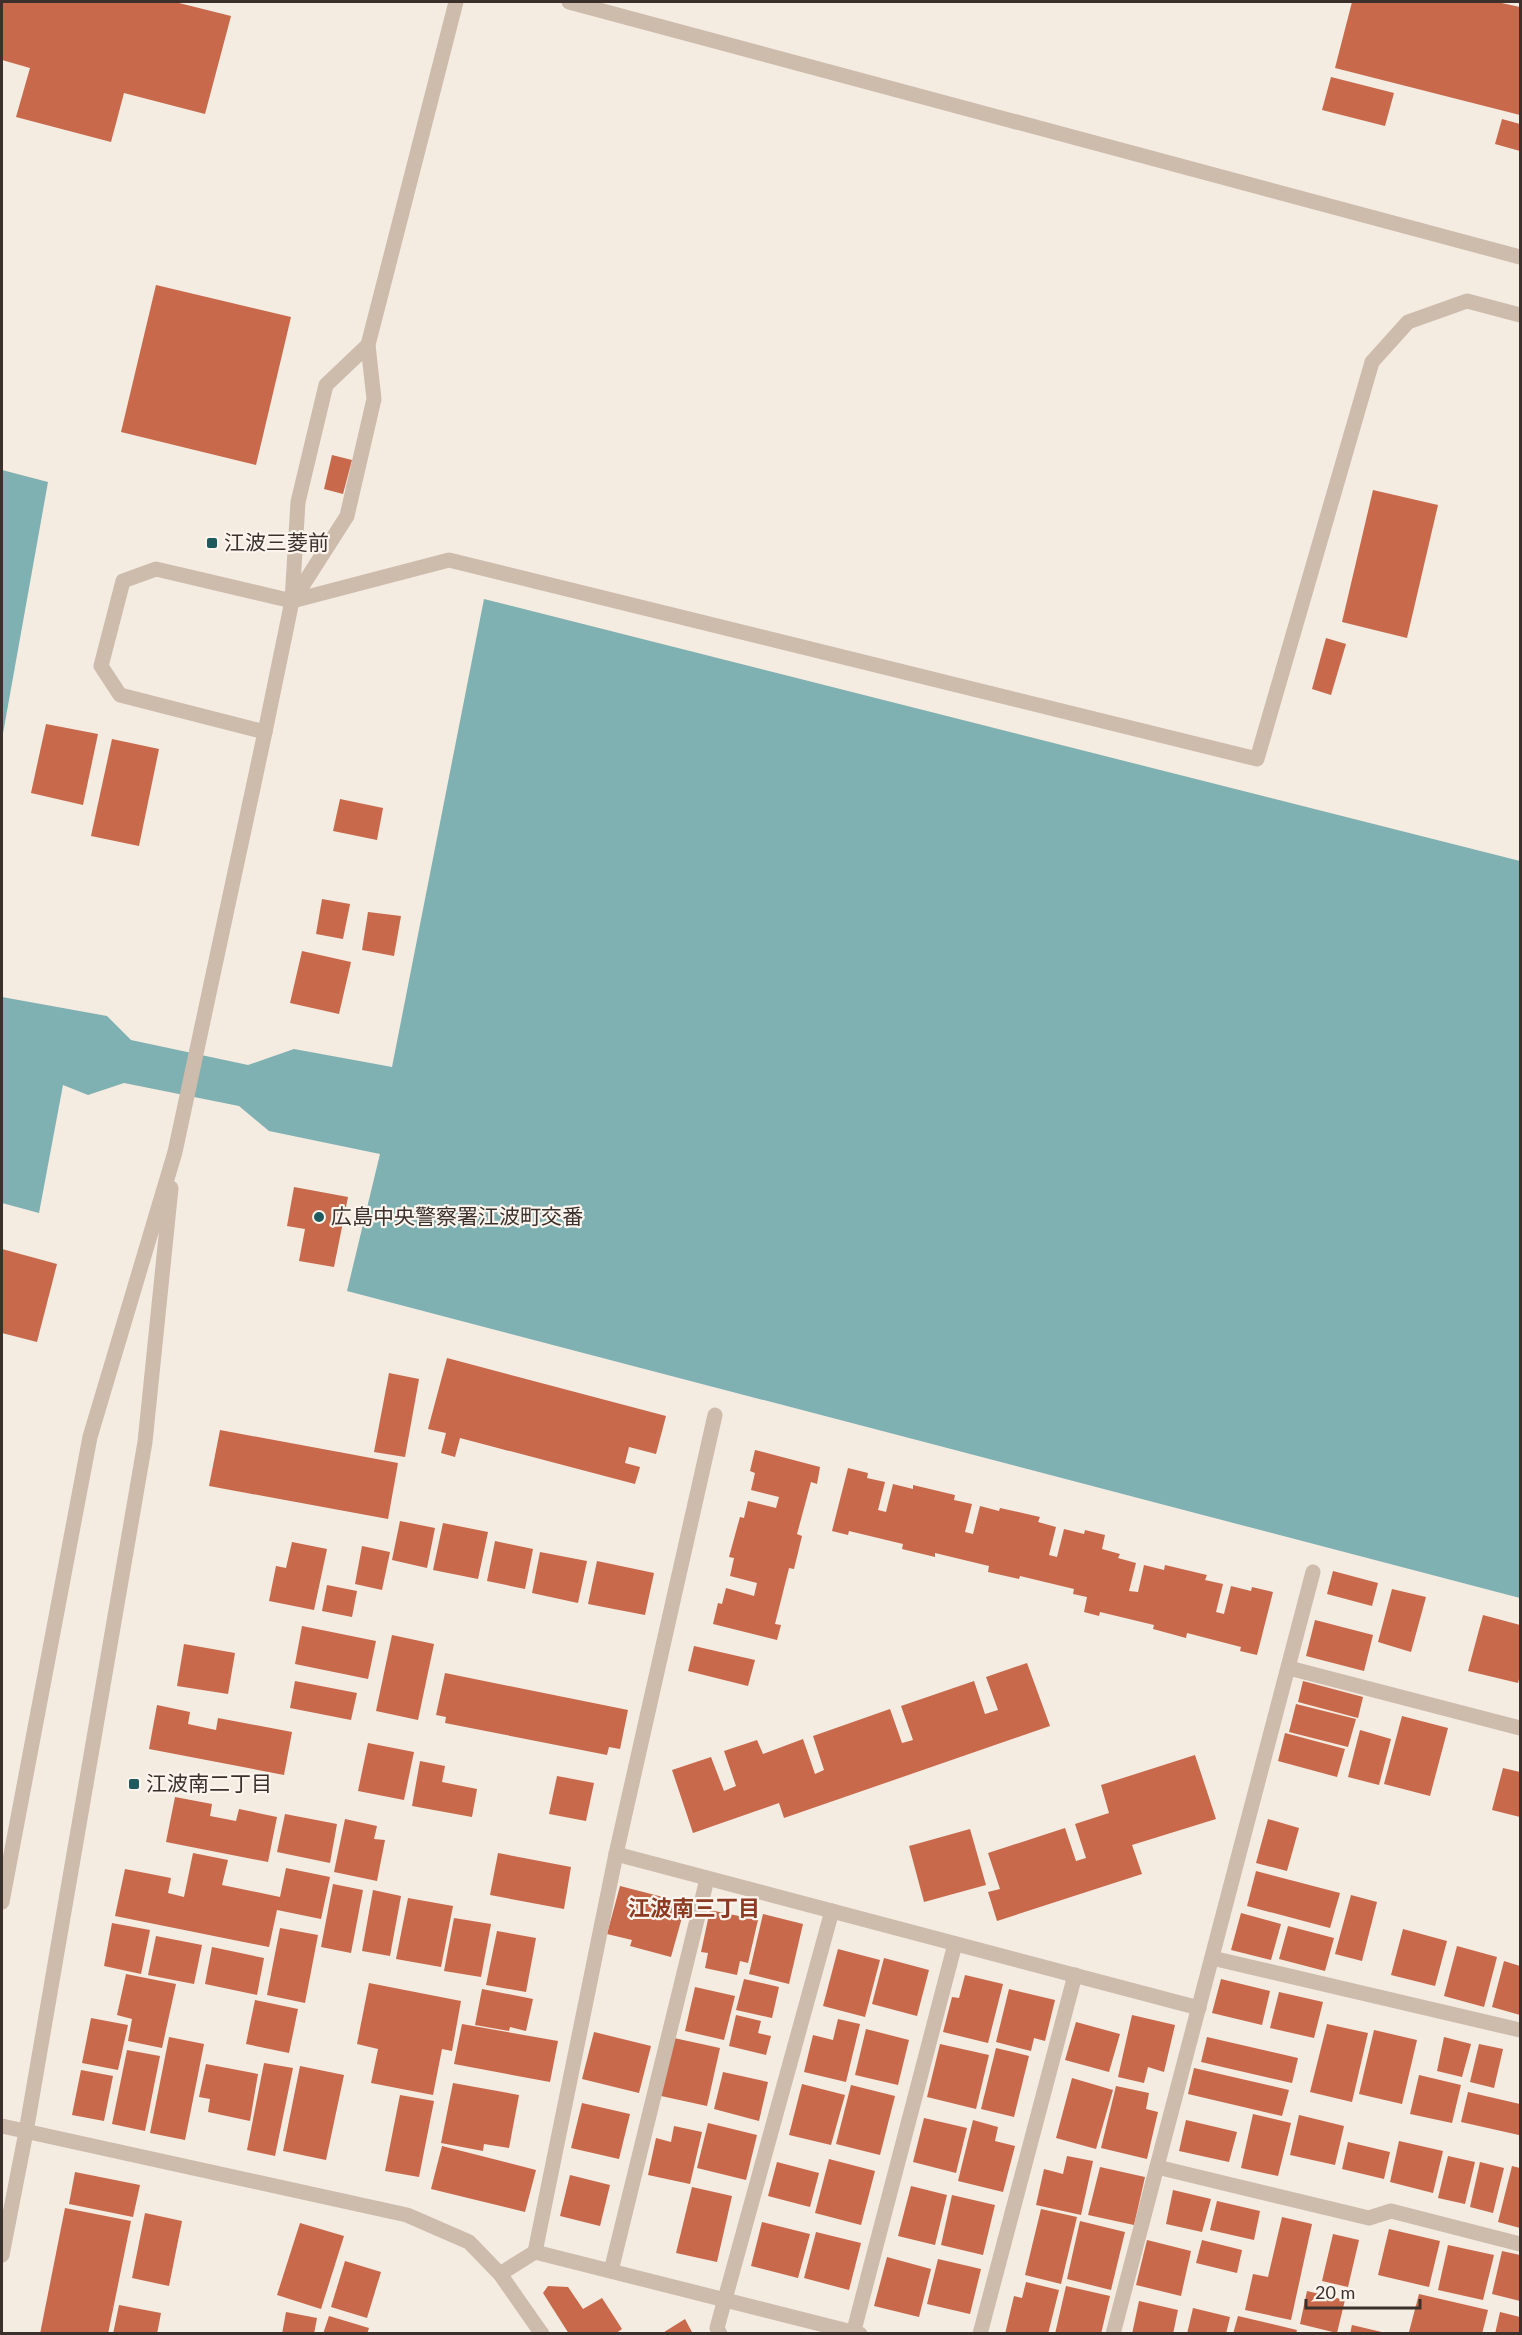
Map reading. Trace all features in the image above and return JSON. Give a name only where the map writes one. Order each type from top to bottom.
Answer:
[{"type":"street","points":[[292,601],[346,516],[374,399],[368,345],[456,2]]},
{"type":"street","points":[[569,2],[1521,257]]},
{"type":"street","points":[[265,732],[120,695],[101,666],[123,581],[156,569],[292,601],[449,560],[1257,759],[1372,362],[1408,322],[1467,302],[1521,315]]},
{"type":"street","points":[[2,1902],[90,1437],[175,1152],[265,732],[292,601],[298,502],[326,385],[368,345]]},
{"type":"street","points":[[2,2255],[26,2132],[145,1442],[175,1152]]},
{"type":"street","points":[[535,2252],[615,1854],[716,1415]]},
{"type":"street","points":[[1113,2334],[1313,1572]]},
{"type":"street","points":[[1288,1668],[1521,1728]]},
{"type":"street","points":[[615,1854],[1198,2008]]},
{"type":"street","points":[[611,2271],[707,1878]]},
{"type":"street","points":[[720,2334],[717,2328],[831,1911]]},
{"type":"street","points":[[500,2274],[535,2252],[855,2333],[955,1944]]},
{"type":"street","points":[[1212,1958],[1521,2030]]},
{"type":"street","points":[[980,2334],[1075,1975]]},
{"type":"street","points":[[2,2126],[407,2216],[469,2242],[500,2274],[542,2334]]},
{"type":"street","points":[[1157,2167],[1369,2218],[1391,2211],[1521,2244]]},
{"type":"water","points":[[2,470],[48,482],[2,739]]},
{"type":"water","points":[[484,599],[1520,861],[1520,1598],[347,1291],[380,1154],[269,1131],[239,1106],[124,1083],[88,1095],[63,1085],[39,1213],[2,1203],[2,997],[107,1016],[131,1040],[248,1065],[294,1049],[392,1067]]},
{"type":"building","points":[[2,2],[175,2],[231,16],[205,114],[124,93],[111,142],[16,117],[30,68],[2,60]]},
{"type":"building","points":[[1352,2],[1497,2],[1520,7],[1520,115],[1335,68]]},
{"type":"building","points":[[1331,77],[1394,93],[1385,126],[1322,110]]},
{"type":"building","points":[[1502,119],[1520,124],[1520,151],[1495,144]]},
{"type":"building","points":[[156,285],[291,317],[256,465],[121,432]]},
{"type":"building","points":[[332,455],[352,460],[343,494],[324,489]]},
{"type":"building","points":[[1373,490],[1438,505],[1407,638],[1342,622]]},
{"type":"building","points":[[1326,638],[1346,644],[1331,695],[1312,689]]},
{"type":"building","points":[[46,724],[98,734],[83,805],[31,793]]},
{"type":"building","points":[[112,739],[159,749],[139,846],[91,836]]},
{"type":"building","points":[[340,799],[383,808],[377,840],[333,831]]},
{"type":"building","points":[[322,899],[350,904],[343,939],[316,934]]},
{"type":"building","points":[[368,912],[401,916],[394,956],[362,950]]},
{"type":"building","points":[[302,951],[351,962],[339,1014],[290,1003]]},
{"type":"building","points":[[294,1187],[348,1197],[334,1267],[299,1261],[305,1229],[287,1226]]},
{"type":"building","points":[[2,1249],[57,1264],[37,1342],[2,1333]]},
{"type":"building","points":[[447,1358],[666,1416],[656,1454],[629,1447],[625,1463],[640,1467],[635,1484],[460,1438],[455,1457],[441,1453],[446,1433],[428,1429]]},
{"type":"building","points":[[389,1373],[419,1379],[405,1457],[374,1452]]},
{"type":"building","points":[[220,1430],[398,1463],[388,1519],[209,1486]]},
{"type":"building","points":[[755,1450],[820,1467],[817,1484],[811,1482],[797,1534],[802,1536],[794,1569],[789,1568],[775,1624],[781,1625],[777,1640],[713,1624],[718,1603],[722,1604],[726,1588],[754,1596],[757,1583],[730,1576],[734,1558],[729,1557],[740,1517],[744,1518],[748,1501],[776,1508],[779,1497],[751,1490],[755,1473],[750,1471]]},
{"type":"building","points":[[848,1468],[868,1473],[867,1478],[885,1482],[878,1510],[886,1512],[893,1484],[913,1489],[913,1485],[955,1495],[954,1500],[972,1504],[965,1532],[973,1534],[980,1506],[1040,1517],[1038,1522],[1056,1527],[1049,1555],[1057,1557],[1064,1529],[1084,1534],[1085,1530],[1105,1535],[1102,1549],[1120,1554],[1118,1558],[1136,1563],[1129,1591],[1138,1592],[1144,1565],[1164,1570],[1165,1565],[1207,1575],[1205,1580],[1223,1584],[1216,1612],[1224,1614],[1231,1586],[1251,1591],[1252,1587],[1273,1592],[1257,1655],[1240,1651],[1241,1647],[1187,1633],[1186,1638],[1153,1629],[1154,1625],[1100,1612],[1099,1616],[1084,1612],[1087,1597],[1073,1594],[1074,1589],[1020,1576],[1019,1579],[988,1572],[989,1566],[935,1553],[935,1557],[902,1549],[903,1544],[849,1531],[848,1535],[832,1531]]},
{"type":"building","points":[[400,1521],[435,1528],[427,1568],[392,1560]]},
{"type":"building","points":[[443,1523],[488,1532],[478,1579],[433,1570]]},
{"type":"building","points":[[495,1541],[533,1549],[525,1589],[487,1581]]},
{"type":"building","points":[[292,1542],[327,1549],[314,1610],[269,1601],[276,1566],[286,1568]]},
{"type":"building","points":[[362,1546],[390,1552],[382,1590],[355,1584]]},
{"type":"building","points":[[540,1552],[587,1561],[578,1603],[532,1593]]},
{"type":"building","points":[[597,1561],[654,1573],[645,1615],[588,1604]]},
{"type":"building","points":[[1333,1571],[1378,1583],[1372,1606],[1327,1594]]},
{"type":"building","points":[[327,1585],[357,1591],[352,1617],[322,1611]]},
{"type":"building","points":[[1392,1589],[1426,1597],[1411,1652],[1378,1642]]},
{"type":"building","points":[[1483,1615],[1520,1625],[1518,1683],[1468,1671]]},
{"type":"building","points":[[1315,1620],[1373,1635],[1364,1671],[1306,1656]]},
{"type":"building","points":[[302,1626],[376,1641],[368,1679],[295,1664]]},
{"type":"building","points":[[392,1635],[434,1644],[418,1720],[376,1711]]},
{"type":"building","points":[[184,1644],[235,1653],[228,1694],[177,1686]]},
{"type":"building","points":[[694,1646],[755,1660],[748,1686],[688,1671]]},
{"type":"building","points":[[1027,1663],[1050,1726],[784,1818],[779,1803],[693,1833],[672,1770],[711,1757],[724,1791],[736,1786],[724,1751],[757,1740],[763,1754],[803,1739],[815,1774],[824,1770],[813,1736],[890,1709],[902,1743],[913,1740],[901,1706],[974,1681],[985,1714],[998,1710],[986,1677]]},
{"type":"building","points":[[445,1673],[628,1710],[620,1749],[609,1747],[607,1755],[445,1723],[446,1717],[436,1715]]},
{"type":"building","points":[[295,1681],[357,1693],[351,1720],[290,1708]]},
{"type":"building","points":[[1303,1681],[1363,1697],[1358,1718],[1298,1702]]},
{"type":"building","points":[[1296,1704],[1356,1719],[1348,1747],[1289,1732]]},
{"type":"building","points":[[157,1705],[190,1712],[188,1724],[216,1730],[218,1718],[292,1732],[284,1775],[149,1749]]},
{"type":"building","points":[[1402,1716],[1448,1728],[1430,1796],[1384,1784]]},
{"type":"building","points":[[1360,1730],[1391,1739],[1379,1785],[1348,1777]]},
{"type":"building","points":[[1285,1733],[1345,1749],[1337,1777],[1278,1761]]},
{"type":"building","points":[[368,1743],[414,1752],[404,1800],[358,1791]]},
{"type":"building","points":[[1195,1755],[1216,1819],[1132,1845],[1142,1874],[997,1921],[988,1892],[1000,1889],[988,1853],[1065,1828],[1076,1861],[1086,1858],[1075,1824],[1109,1813],[1101,1785]]},
{"type":"building","points":[[420,1761],[445,1766],[442,1782],[477,1789],[472,1817],[412,1806]]},
{"type":"building","points":[[1503,1768],[1520,1772],[1520,1817],[1492,1810]]},
{"type":"building","points":[[557,1776],[594,1783],[586,1821],[549,1814]]},
{"type":"building","points":[[175,1797],[212,1804],[210,1816],[236,1821],[239,1809],[277,1817],[268,1862],[166,1842]]},
{"type":"building","points":[[285,1814],[337,1824],[330,1863],[277,1852]]},
{"type":"building","points":[[345,1819],[377,1826],[374,1839],[385,1840],[377,1881],[334,1872]]},
{"type":"building","points":[[1268,1819],[1299,1828],[1287,1871],[1256,1863]]},
{"type":"building","points":[[970,1829],[986,1885],[924,1902],[909,1846]]},
{"type":"building","points":[[193,1853],[228,1860],[222,1885],[280,1897],[286,1868],[330,1877],[321,1919],[277,1910],[269,1947],[115,1916],[125,1869],[171,1878],[168,1893],[184,1897]]},
{"type":"building","points":[[498,1853],[571,1867],[564,1909],[490,1895]]},
{"type":"building","points":[[1256,1871],[1340,1893],[1330,1928],[1247,1906]]},
{"type":"building","points":[[333,1884],[363,1890],[351,1953],[321,1947]]},
{"type":"building","points":[[620,1886],[686,1903],[671,1957],[630,1946],[632,1940],[607,1934]]},
{"type":"building","points":[[373,1890],[401,1896],[390,1956],[362,1951]]},
{"type":"building","points":[[1351,1895],[1377,1902],[1362,1961],[1335,1954]]},
{"type":"building","points":[[408,1898],[453,1906],[441,1967],[396,1959]]},
{"type":"building","points":[[710,1910],[758,1920],[748,1963],[740,1961],[737,1975],[705,1968],[708,1953],[701,1952]]},
{"type":"building","points":[[1241,1913],[1281,1924],[1271,1960],[1231,1950]]},
{"type":"building","points":[[763,1914],[803,1924],[789,1984],[749,1974]]},
{"type":"building","points":[[454,1918],[491,1924],[481,1977],[444,1971]]},
{"type":"building","points":[[112,1923],[150,1930],[141,1974],[104,1966]]},
{"type":"building","points":[[1288,1926],[1334,1938],[1325,1971],[1279,1959]]},
{"type":"building","points":[[280,1928],[318,1935],[305,2003],[267,1995]]},
{"type":"building","points":[[1403,1929],[1447,1941],[1435,1986],[1391,1975]]},
{"type":"building","points":[[497,1931],[536,1938],[526,1992],[486,1985]]},
{"type":"building","points":[[156,1936],[202,1945],[194,1984],[148,1975]]},
{"type":"building","points":[[1457,1946],[1497,1957],[1484,2007],[1444,1996]]},
{"type":"building","points":[[212,1947],[264,1958],[257,1995],[205,1984]]},
{"type":"building","points":[[838,1949],[880,1960],[865,2017],[823,2006]]},
{"type":"building","points":[[884,1958],[929,1970],[917,2016],[872,2004]]},
{"type":"building","points":[[1504,1961],[1520,1966],[1520,2015],[1492,2007]]},
{"type":"building","points":[[126,1974],[176,1984],[162,2048],[128,2041],[132,2019],[117,2015]]},
{"type":"building","points":[[965,1975],[1003,1984],[988,2043],[943,2032],[952,1997],[959,1998]]},
{"type":"building","points":[[744,1979],[779,1987],[772,2018],[736,2010]]},
{"type":"building","points":[[1221,1979],[1270,1991],[1262,2025],[1212,2013]]},
{"type":"building","points":[[369,1983],[461,2001],[452,2051],[442,2049],[433,2095],[371,2083],[378,2049],[357,2044]]},
{"type":"building","points":[[695,1987],[735,1996],[724,2040],[685,2031]]},
{"type":"building","points":[[482,1989],[533,1999],[526,2031],[510,2027],[509,2031],[475,2025]]},
{"type":"building","points":[[1009,1989],[1055,2000],[1045,2041],[1034,2038],[1031,2051],[996,2042]]},
{"type":"building","points":[[1279,1992],[1323,2002],[1314,2038],[1270,2028]]},
{"type":"building","points":[[255,2000],[298,2009],[289,2053],[246,2044]]},
{"type":"building","points":[[736,2015],[761,2021],[758,2033],[771,2036],[766,2055],[729,2046]]},
{"type":"building","points":[[1132,2015],[1175,2025],[1164,2072],[1148,2067],[1144,2083],[1118,2077]]},
{"type":"building","points":[[91,2018],[128,2025],[118,2070],[82,2063]]},
{"type":"building","points":[[838,2019],[860,2024],[846,2082],[804,2072],[813,2035],[833,2040]]},
{"type":"building","points":[[1076,2022],[1120,2034],[1109,2072],[1065,2060]]},
{"type":"building","points":[[462,2024],[558,2041],[550,2082],[454,2064]]},
{"type":"building","points":[[1327,2024],[1368,2033],[1352,2102],[1310,2092]]},
{"type":"building","points":[[866,2029],[909,2040],[898,2085],[855,2075]]},
{"type":"building","points":[[1374,2030],[1417,2040],[1402,2104],[1359,2094]]},
{"type":"building","points":[[594,2032],[651,2046],[639,2093],[582,2079]]},
{"type":"building","points":[[169,2037],[204,2044],[185,2140],[150,2133]]},
{"type":"building","points":[[1207,2037],[1298,2058],[1292,2083],[1201,2062]]},
{"type":"building","points":[[1444,2037],[1471,2044],[1462,2077],[1437,2071]]},
{"type":"building","points":[[674,2038],[720,2048],[707,2106],[661,2096]]},
{"type":"building","points":[[940,2044],[989,2055],[976,2109],[927,2097]]},
{"type":"building","points":[[1479,2044],[1503,2049],[1494,2088],[1470,2082]]},
{"type":"building","points":[[996,2048],[1029,2056],[1014,2117],[981,2109]]},
{"type":"building","points":[[127,2050],[160,2056],[145,2131],[112,2124]]},
{"type":"building","points":[[264,2063],[293,2068],[275,2156],[247,2150]]},
{"type":"building","points":[[206,2064],[258,2074],[250,2121],[208,2112],[210,2099],[199,2097]]},
{"type":"building","points":[[300,2066],[344,2075],[326,2160],[283,2151]]},
{"type":"building","points":[[1194,2068],[1289,2090],[1282,2116],[1188,2094]]},
{"type":"building","points":[[81,2070],[113,2076],[104,2121],[72,2115]]},
{"type":"building","points":[[723,2072],[768,2082],[759,2121],[714,2109]]},
{"type":"building","points":[[1419,2075],[1461,2085],[1452,2123],[1410,2114]]},
{"type":"building","points":[[1072,2078],[1113,2090],[1096,2149],[1056,2138]]},
{"type":"building","points":[[453,2083],[519,2095],[509,2148],[484,2144],[483,2151],[441,2143]]},
{"type":"building","points":[[802,2084],[845,2095],[831,2145],[789,2135]]},
{"type":"building","points":[[851,2085],[895,2096],[880,2155],[836,2144]]},
{"type":"building","points":[[1116,2086],[1149,2093],[1146,2109],[1158,2112],[1147,2159],[1101,2148]]},
{"type":"building","points":[[1468,2092],[1520,2104],[1519,2135],[1461,2122]]},
{"type":"building","points":[[400,2095],[434,2101],[419,2177],[385,2171]]},
{"type":"building","points":[[582,2103],[630,2114],[619,2159],[571,2148]]},
{"type":"building","points":[[1253,2114],[1291,2123],[1278,2176],[1241,2168]]},
{"type":"building","points":[[1299,2115],[1344,2126],[1335,2165],[1290,2155]]},
{"type":"building","points":[[924,2118],[967,2128],[956,2173],[913,2162]]},
{"type":"building","points":[[973,2120],[998,2127],[995,2141],[1015,2146],[1003,2192],[958,2181]]},
{"type":"building","points":[[1186,2120],[1237,2132],[1229,2162],[1179,2151]]},
{"type":"building","points":[[708,2123],[757,2135],[746,2180],[697,2168]]},
{"type":"building","points":[[674,2126],[702,2132],[690,2184],[648,2175],[656,2138],[671,2142]]},
{"type":"building","points":[[1399,2141],[1443,2151],[1433,2193],[1390,2182]]},
{"type":"building","points":[[1348,2142],[1390,2152],[1384,2179],[1342,2169]]},
{"type":"building","points":[[442,2146],[536,2170],[525,2212],[431,2189]]},
{"type":"building","points":[[1067,2156],[1093,2161],[1081,2215],[1036,2205],[1044,2169],[1063,2174]]},
{"type":"building","points":[[1448,2156],[1475,2162],[1465,2204],[1438,2198]]},
{"type":"building","points":[[829,2159],[875,2171],[861,2225],[815,2213]]},
{"type":"building","points":[[777,2162],[819,2173],[810,2207],[768,2196]]},
{"type":"building","points":[[1480,2162],[1504,2168],[1493,2213],[1470,2207]]},
{"type":"building","points":[[1512,2166],[1520,2168],[1520,2228],[1498,2222]]},
{"type":"building","points":[[1100,2167],[1145,2177],[1134,2225],[1088,2215]]},
{"type":"building","points":[[75,2172],[140,2185],[133,2217],[69,2204]]},
{"type":"building","points":[[570,2175],[610,2185],[600,2226],[560,2216]]},
{"type":"building","points":[[911,2186],[947,2195],[935,2245],[898,2236]]},
{"type":"building","points":[[692,2187],[732,2196],[717,2262],[676,2253]]},
{"type":"building","points":[[1173,2190],[1211,2199],[1202,2232],[1166,2224]]},
{"type":"building","points":[[952,2195],[995,2205],[983,2255],[941,2245]]},
{"type":"building","points":[[1217,2201],[1260,2211],[1254,2240],[1210,2230]]},
{"type":"building","points":[[65,2208],[131,2221],[108,2334],[40,2334]]},
{"type":"building","points":[[1041,2209],[1077,2217],[1061,2284],[1025,2275]]},
{"type":"building","points":[[145,2213],[182,2221],[169,2286],[132,2278]]},
{"type":"building","points":[[1282,2217],[1312,2224],[1291,2320],[1245,2310],[1253,2274],[1268,2277]]},
{"type":"building","points":[[1080,2221],[1125,2232],[1111,2290],[1067,2279]]},
{"type":"building","points":[[762,2222],[810,2234],[798,2278],[751,2266]]},
{"type":"building","points":[[300,2223],[344,2236],[321,2309],[277,2295]]},
{"type":"building","points":[[1389,2229],[1440,2241],[1429,2287],[1378,2275]]},
{"type":"building","points":[[816,2232],[861,2243],[849,2290],[804,2278]]},
{"type":"building","points":[[1333,2234],[1359,2240],[1348,2287],[1322,2281]]},
{"type":"building","points":[[1147,2240],[1191,2251],[1181,2296],[1136,2285]]},
{"type":"building","points":[[1202,2240],[1242,2250],[1237,2273],[1196,2263]]},
{"type":"building","points":[[1448,2245],[1494,2255],[1483,2300],[1438,2290]]},
{"type":"building","points":[[1502,2251],[1520,2255],[1520,2301],[1492,2294]]},
{"type":"building","points":[[887,2257],[931,2269],[919,2317],[874,2306]]},
{"type":"building","points":[[938,2259],[981,2269],[970,2314],[927,2304]]},
{"type":"building","points":[[345,2261],[381,2272],[367,2318],[331,2307]]},
{"type":"building","points":[[1026,2282],[1059,2290],[1048,2334],[1005,2334],[1014,2296],[1022,2298]]},
{"type":"building","points":[[548,2286],[568,2287],[583,2309],[602,2298],[622,2329],[615,2334],[569,2334],[543,2293]]},
{"type":"building","points":[[1066,2286],[1110,2296],[1101,2334],[1055,2334]]},
{"type":"building","points":[[1307,2291],[1345,2300],[1337,2333],[1300,2324]]},
{"type":"building","points":[[1419,2294],[1488,2310],[1482,2334],[1409,2332]]},
{"type":"building","points":[[1139,2301],[1178,2310],[1173,2334],[1132,2334]]},
{"type":"building","points":[[119,2305],[161,2313],[157,2334],[113,2334]]},
{"type":"building","points":[[1193,2308],[1230,2317],[1226,2334],[1187,2334]]},
{"type":"building","points":[[286,2312],[317,2318],[314,2334],[282,2334]]},
{"type":"building","points":[[1500,2312],[1520,2317],[1520,2334],[1495,2334]]},
{"type":"building","points":[[329,2316],[369,2328],[367,2334],[323,2334]]},
{"type":"building","points":[[1238,2316],[1297,2330],[1296,2334],[1233,2334]]},
{"type":"building","points":[[685,2319],[693,2334],[661,2334]]},
{"type":"building","points":[[1352,2325],[1386,2333],[1386,2334],[1350,2334]]},
{"type":"place","name":"江波三菱前","points":[[212,543]]},
{"type":"place","name":"広島中央警察署江波町交番","points":[[319,1217]]},
{"type":"place","name":"江波南二丁目","points":[[134,1784]]},
{"type":"district","name":"江波南三丁目","points":[[694,1908]]}]
